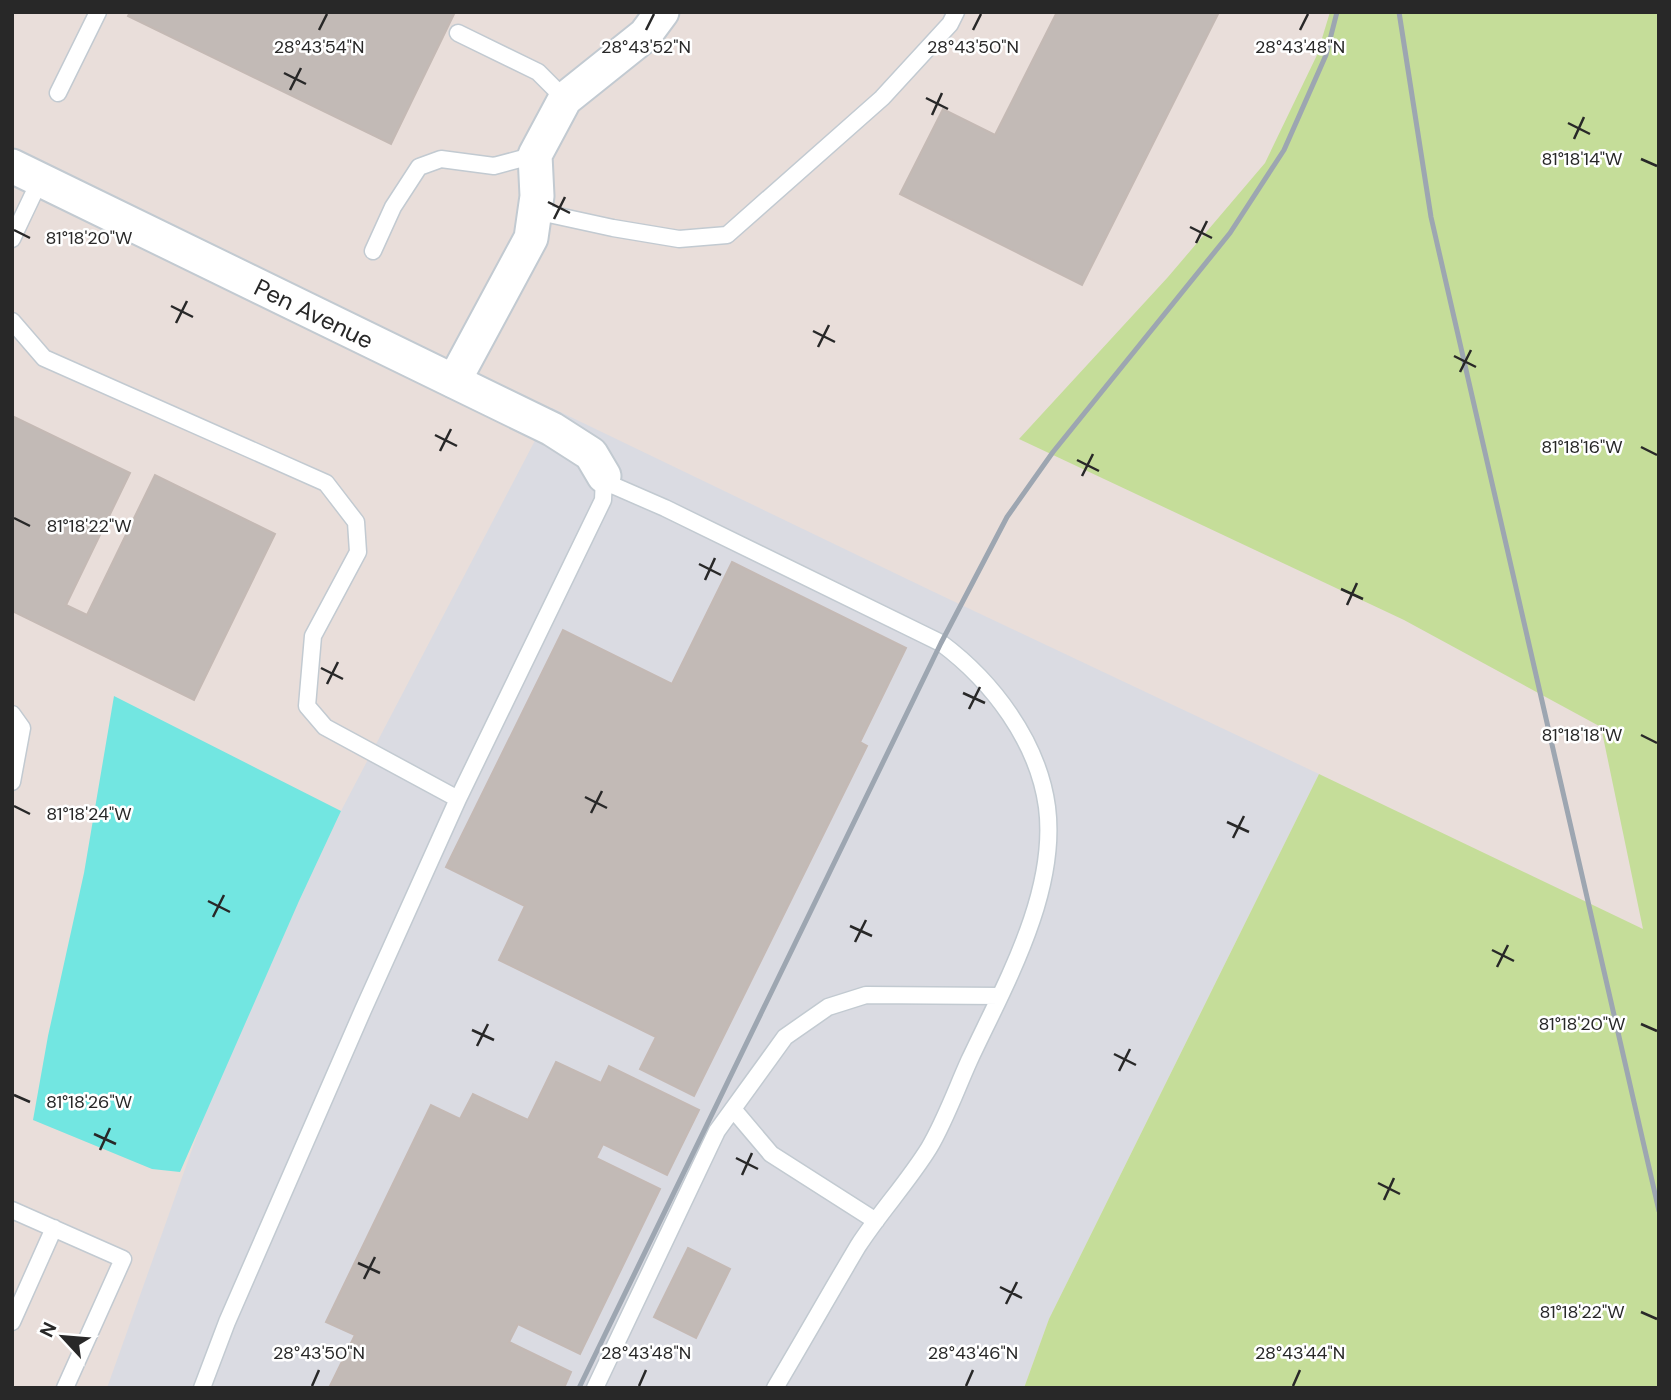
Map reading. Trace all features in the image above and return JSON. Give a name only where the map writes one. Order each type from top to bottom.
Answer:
[{"type":"street","points":[[454,381],[531,238],[537,196],[535,155],[565,99],[645,34],[662,12]]},
{"type":"street","name":"Pen Avenue","points":[[26,173],[552,429],[591,454],[603,478]]},
{"type":"lane","points":[[58,93],[98,12]]},
{"type":"lane","points":[[535,211],[679,239],[727,235],[882,98],[950,24],[956,12]]},
{"type":"lane","points":[[458,33],[538,72],[565,99]]},
{"type":"lane","points":[[373,251],[393,207],[419,167],[441,159],[494,166],[535,155]]},
{"type":"lane","points":[[12,239],[26,173]]},
{"type":"lane","points":[[12,321],[44,358],[326,483],[356,522],[358,552],[313,636],[307,706],[325,727],[458,799]]},
{"type":"lane","points":[[202,1388],[238,1297],[458,799],[603,500],[603,478],[941,643],[968,663],[989,687],[1023,737],[1043,784],[1047,809],[1047,847],[1036,908],[1000,996],[929,1147],[860,1244],[775,1388]]},
{"type":"lane","points":[[12,714],[22,728],[12,782]]},
{"type":"lane","points":[[595,1388],[718,1132],[785,1037],[828,1007],[866,995],[1000,996]]},
{"type":"lane","points":[[733,1110],[771,1154],[876,1221]]},
{"type":"lane","points":[[12,1210],[122,1259],[65,1388]]},
{"type":"lane","points":[[12,1322],[54,1228]]},
{"type":"shaded area","points":[[552,408],[1319,774],[1049,1319],[1024,1388],[107,1388],[205,1113],[299,901],[341,811]]},
{"type":"green space","points":[[1330,12],[1659,12],[1659,1388],[1024,1388],[1049,1319],[1319,774],[1643,929],[1601,727],[1404,620],[1019,439],[1168,277],[1265,163],[1317,55]]},
{"type":"water","points":[[114,696],[341,811],[180,1172],[152,1169],[33,1120],[48,1036],[84,873]]},
{"type":"building","points":[[130,12],[455,12],[391,144],[128,16]]},
{"type":"building","points":[[1057,12],[1219,12],[1082,285],[900,194],[943,109],[995,135]]},
{"type":"building","points":[[12,416],[130,473],[66,605],[87,615],[155,475],[275,534],[194,700],[12,611]]},
{"type":"building","points":[[732,562],[906,648],[860,742],[867,746],[694,1096],[640,1069],[656,1037],[499,960],[525,906],[446,867],[563,630],[672,684]]},
{"type":"building","points":[[556,1062],[601,1083],[609,1066],[699,1110],[667,1175],[603,1144],[596,1158],[660,1189],[580,1354],[518,1324],[509,1342],[571,1372],[564,1388],[329,1388],[355,1335],[326,1322],[431,1105],[460,1119],[473,1094],[528,1120]]},
{"type":"building","points":[[688,1248],[730,1269],[696,1338],[654,1317]]},
{"type":"railway","points":[[579,1388],[941,643],[1007,517],[1053,452],[1230,233],[1284,150],[1326,55],[1337,12]]},
{"type":"railway","points":[[1399,12],[1431,217],[1659,1211]]}]
